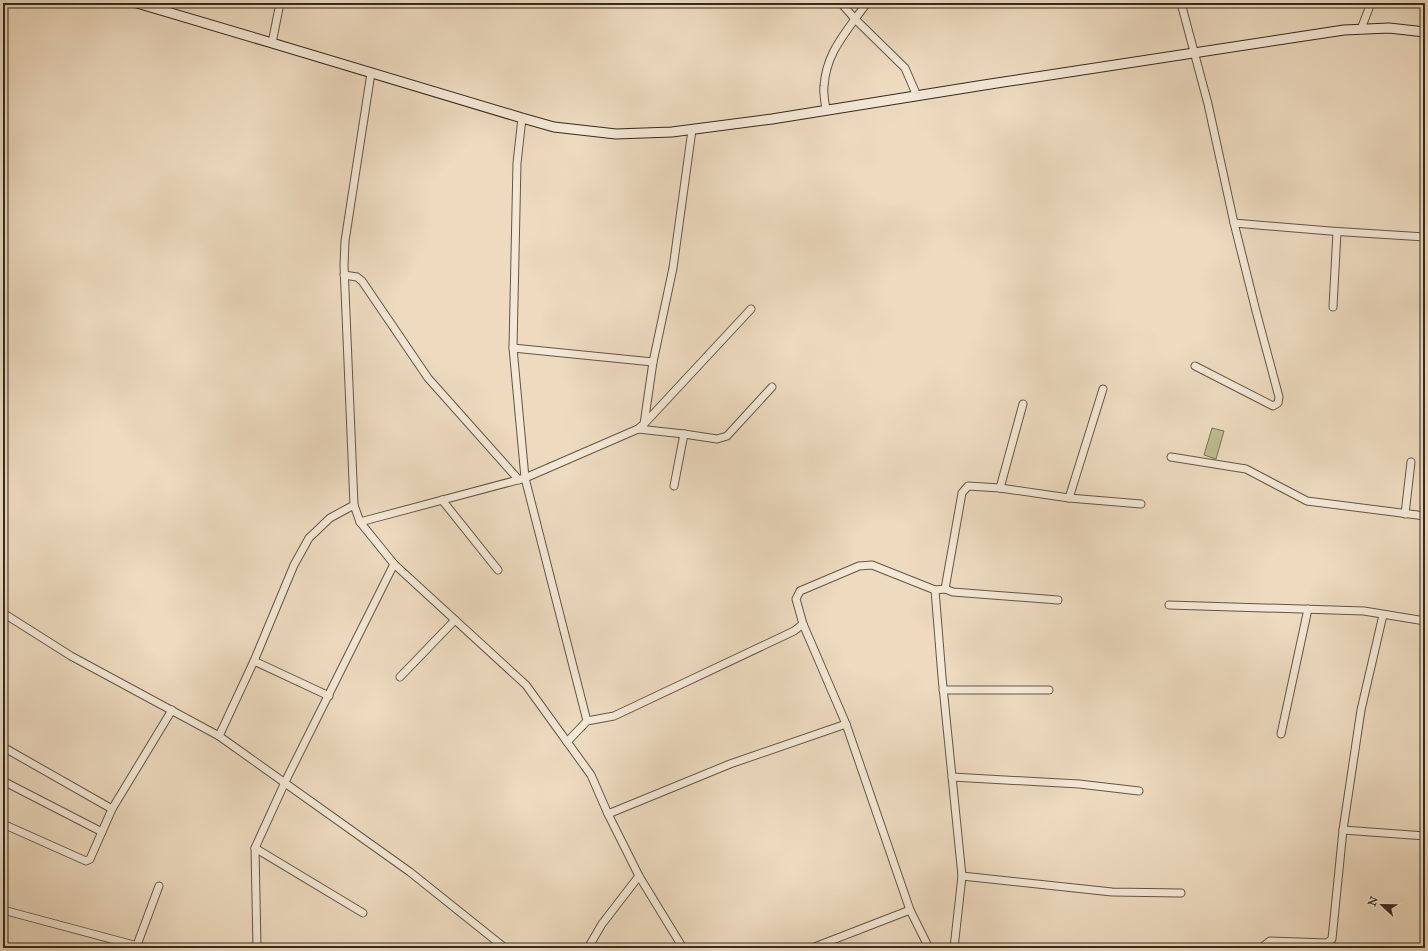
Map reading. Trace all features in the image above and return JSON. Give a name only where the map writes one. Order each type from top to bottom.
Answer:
[{"type":"main road","points":[[136,3],[554,127],[616,134],[640,134],[692,130],[1336,31],[1389,28],[1425,32]]},
{"type":"street","points":[[272,43],[280,3]]},
{"type":"street","points":[[842,3],[855,19],[905,68],[917,96]]},
{"type":"street","points":[[826,110],[823,86],[830,57],[840,39],[867,3]]},
{"type":"street","points":[[1181,3],[1208,104],[1234,223],[1256,311],[1280,397],[1278,403],[1273,406],[1195,366]]},
{"type":"street","points":[[1361,29],[1371,3]]},
{"type":"street","points":[[371,73],[345,241],[344,275],[354,505],[360,522],[394,564],[526,685],[591,775],[608,814],[639,876],[684,948]]},
{"type":"street","points":[[522,118],[517,163],[513,348],[522,479],[587,721]]},
{"type":"street","points":[[644,424],[653,362],[673,268],[692,130]]},
{"type":"street","points":[[1234,223],[1337,232],[1425,237]]},
{"type":"street","points":[[1333,307],[1337,232]]},
{"type":"street","points":[[344,275],[357,277],[362,281],[428,378],[522,479]]},
{"type":"street","points":[[360,522],[522,479],[638,429],[751,310]]},
{"type":"street","points":[[513,348],[653,362]]},
{"type":"street","points":[[638,429],[717,439],[727,436],[772,387]]},
{"type":"street","points":[[1069,498],[1103,389]]},
{"type":"street","points":[[1000,488],[1023,404]]},
{"type":"street","points":[[674,486],[684,434]]},
{"type":"street","points":[[1171,457],[1246,469],[1307,501],[1425,516]]},
{"type":"street","points":[[1405,514],[1411,462]]},
{"type":"street","points":[[945,589],[962,493],[968,486],[1000,488],[1069,498],[1141,504]]},
{"type":"street","points":[[442,500],[498,570]]},
{"type":"street","points":[[219,736],[254,661],[294,566],[310,538],[330,518],[354,505]]},
{"type":"street","points":[[257,948],[255,848],[285,783],[394,564]]},
{"type":"street","points":[[929,948],[910,910],[846,724],[803,624],[796,599],[800,591],[859,566],[872,565],[935,590],[945,589],[953,592],[1058,600]]},
{"type":"street","points":[[935,590],[943,690],[962,876],[954,948]]},
{"type":"street","points":[[1169,605],[1364,612],[1425,621]]},
{"type":"street","points":[[1282,734],[1308,610]]},
{"type":"street","points":[[3,613],[71,656],[219,736],[410,872],[505,948]]},
{"type":"street","points":[[1261,948],[1270,941],[1327,943],[1332,939],[1343,830],[1362,710],[1383,615]]},
{"type":"street","points":[[400,677],[455,620]]},
{"type":"street","points":[[567,742],[587,721],[614,716],[794,631],[803,624]]},
{"type":"street","points":[[254,661],[329,696]]},
{"type":"street","points":[[943,690],[1049,690]]},
{"type":"street","points":[[3,824],[86,861],[90,859],[112,809],[172,710]]},
{"type":"street","points":[[608,814],[730,764],[846,724]]},
{"type":"street","points":[[3,747],[112,809]]},
{"type":"street","points":[[952,777],[1079,784],[1139,791]]},
{"type":"street","points":[[3,781],[102,832]]},
{"type":"street","points":[[1343,830],[1425,836]]},
{"type":"street","points":[[255,848],[363,913]]},
{"type":"street","points":[[588,948],[602,924],[639,876]]},
{"type":"street","points":[[962,876],[1112,892],[1181,893]]},
{"type":"street","points":[[137,945],[159,886]]},
{"type":"street","points":[[3,910],[145,948]]},
{"type":"street","points":[[812,948],[910,910]]},
{"type":"green space","points":[[1212,428],[1224,431],[1216,459],[1204,455]]}]
